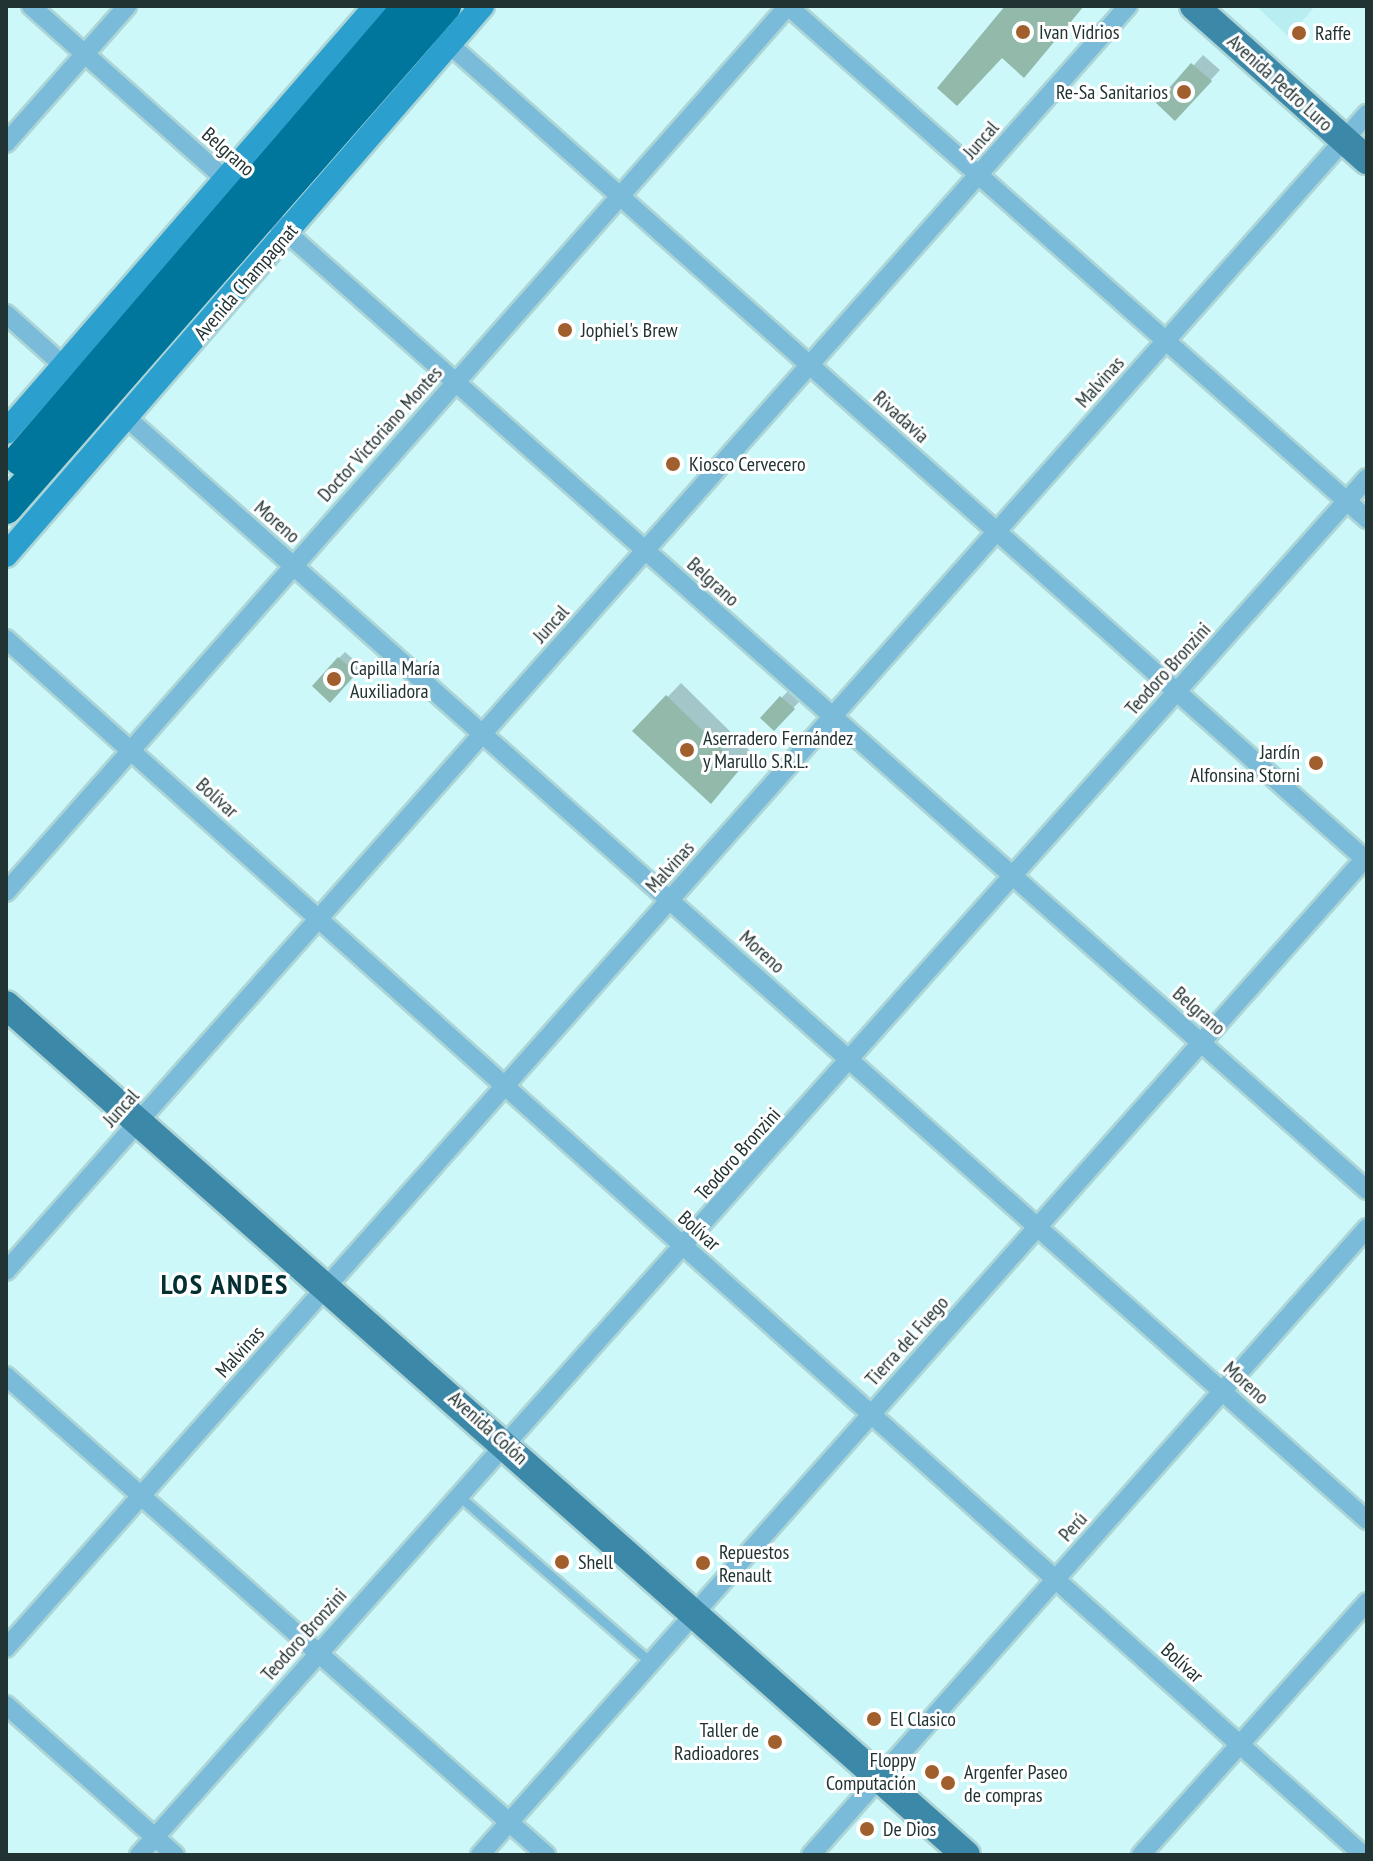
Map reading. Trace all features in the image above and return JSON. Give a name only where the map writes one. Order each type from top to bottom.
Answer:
[{"type":"highway","name":"Avenida Champagnat","points":[[6,508],[258,207],[424,16]]},
{"type":"highway","name":"Avenida Champagnat","points":[[6,475],[258,207]]},
{"type":"main road","name":"Avenida Pedro Luro","points":[[1194,6],[1367,160]]},
{"type":"main road","name":"Avenida Colón","points":[[6,1005],[697,1611],[966,1855]]},
{"type":"street","name":"Belgrano","points":[[31,6],[1367,1190]]},
{"type":"street","points":[[6,143],[127,6]]},
{"type":"street","name":"Avenida Champagnat","points":[[6,555],[127,418],[258,207],[376,6]]},
{"type":"street","name":"Avenida Champagnat","points":[[6,432],[65,367],[258,207],[424,16],[482,6]]},
{"type":"street","points":[[788,6],[1367,519]]},
{"type":"street","name":"Doctor Victoriano Montes","points":[[6,892],[129,749],[788,6]]},
{"type":"street","name":"Juncal","points":[[6,1271],[1128,6]]},
{"type":"street","name":"Rivadavia","points":[[424,16],[620,196],[1366,858]]},
{"type":"street","name":"Malvinas","points":[[6,1648],[1367,114]]},
{"type":"street","points":[[6,314],[65,367]]},
{"type":"street","name":"Moreno","points":[[127,418],[1367,1520]]},
{"type":"street","name":"Teodoro Bronzini","points":[[139,1855],[504,1443],[685,1247],[1367,478]]},
{"type":"street","name":"Bolívar","points":[[6,639],[1363,1855]]},
{"type":"street","name":"Tierra del Fuego","points":[[480,1855],[1366,858]]},
{"type":"street","name":"Perú","points":[[811,1855],[1367,1228]]},
{"type":"street","points":[[6,1376],[546,1855]]},
{"type":"street","points":[[1141,1855],[1367,1602]]},
{"type":"street","points":[[6,1705],[175,1855]]},
{"type":"lane","points":[[458,1495],[651,1663]]},
{"type":"shaded area","points":[[1256,6],[1315,6],[1289,37]]},
{"type":"building","name":"Ivan Vidrios","points":[[1005,6],[1084,6],[1024,78],[1002,58],[957,106],[937,88]]},
{"type":"building","name":"Re-Sa Sanitarios","points":[[1191,63],[1212,81],[1175,121],[1156,103]]},
{"type":"building","name":"Capilla María Auxiliadora","points":[[338,657],[357,673],[330,703],[312,686]]},
{"type":"building","name":"Aserradero Fernández y Marullo S.R.L.","points":[[666,695],[741,768],[711,804],[632,731]]},
{"type":"building","points":[[780,696],[795,709],[774,731],[760,718]]},
{"type":"place","name":"Ivan Vidrios","points":[[1023,32]]},
{"type":"place","name":"Raffe","points":[[1299,33]]},
{"type":"place","name":"Re-Sa Sanitarios","points":[[1184,92]]},
{"type":"place","name":"Jophiel's Brew","points":[[565,330]]},
{"type":"place","name":"Kiosco Cervecero","points":[[673,464]]},
{"type":"place","name":"Capilla María Auxiliadora","points":[[334,679]]},
{"type":"place","name":"Aserradero Fernández y Marullo S.R.L.","points":[[687,750]]},
{"type":"place","name":"Jardín Alfonsina Storni","points":[[1316,763]]},
{"type":"place","name":"Shell","points":[[562,1562]]},
{"type":"place","name":"Repuestos Renault","points":[[703,1563]]},
{"type":"place","name":"El Clasico","points":[[874,1719]]},
{"type":"place","name":"Taller de Radioadores","points":[[775,1742]]},
{"type":"place","name":"Floppy Computación","points":[[932,1772]]},
{"type":"place","name":"Argenfer Paseo de compras","points":[[948,1783]]},
{"type":"place","name":"De Dios","points":[[867,1829]]},
{"type":"district","name":"LOS ANDES","points":[[225,1284]]}]
